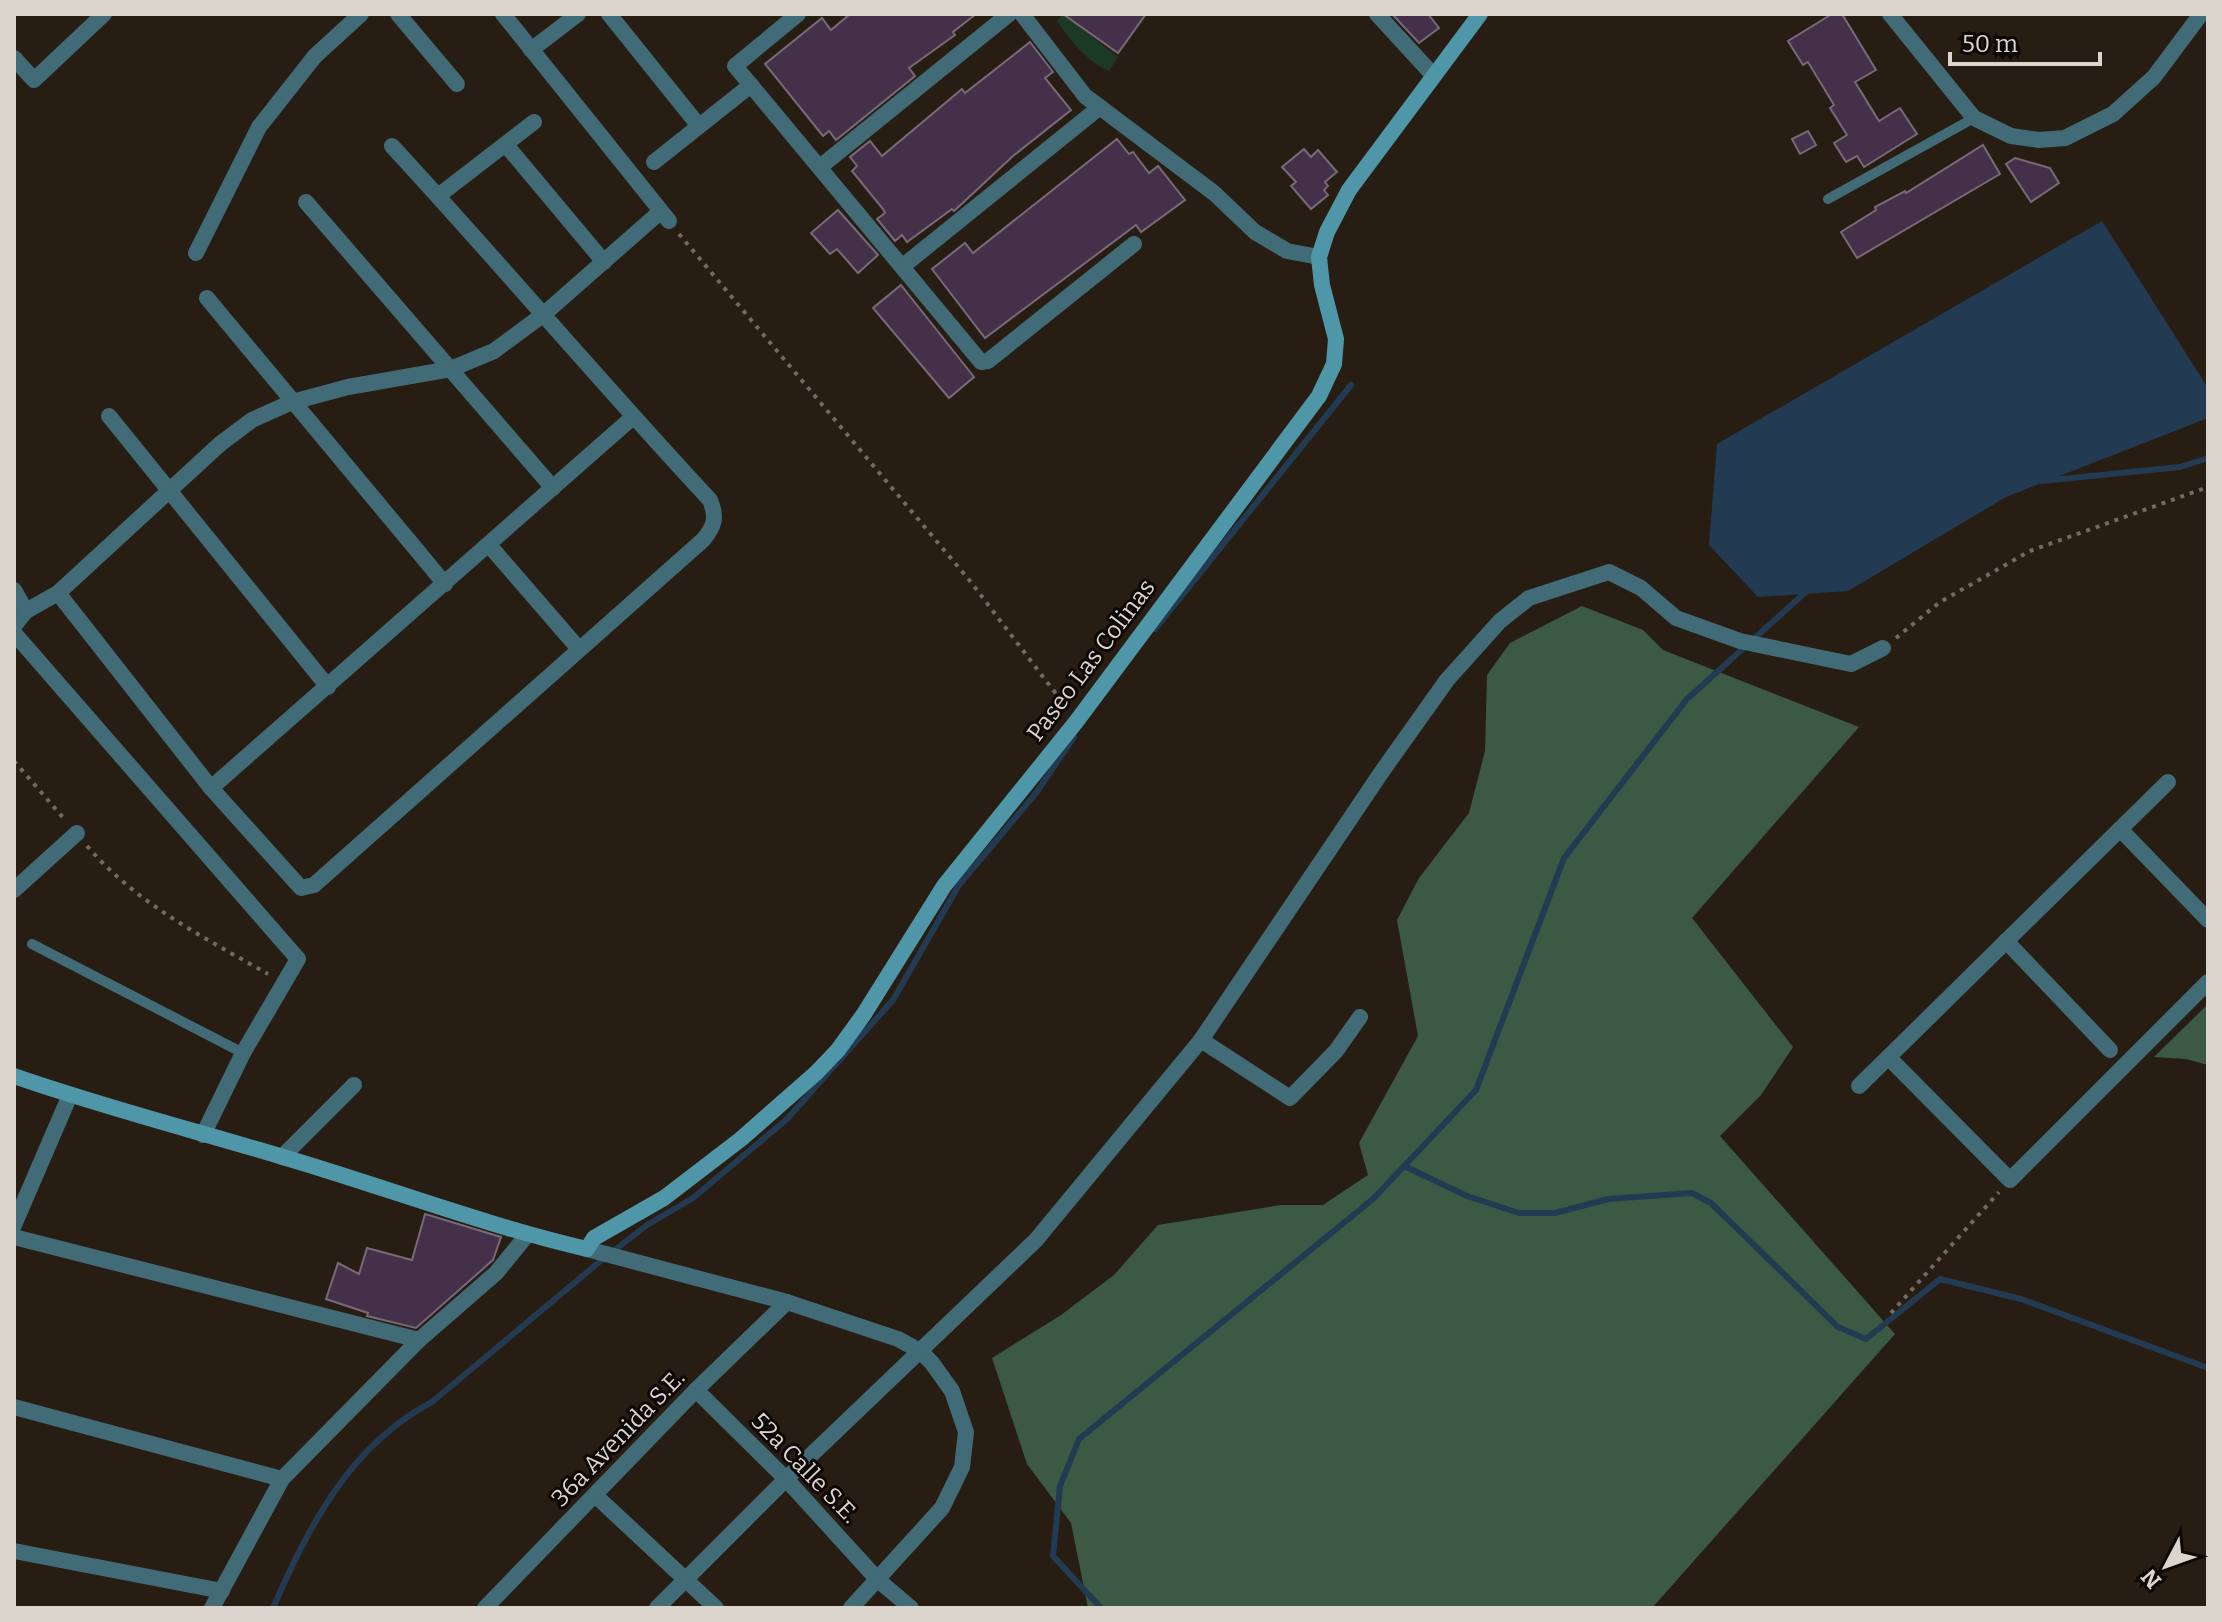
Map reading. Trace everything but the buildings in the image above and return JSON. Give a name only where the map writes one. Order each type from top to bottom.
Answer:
[{"type":"street","points":[[14,59],[34,80],[104,14]]},
{"type":"street","points":[[196,253],[259,127],[315,56],[361,14]]},
{"type":"street","points":[[398,14],[457,84]]},
{"type":"street","points":[[14,626],[26,609],[58,593],[220,444],[252,420],[292,402],[348,387],[451,369],[494,351],[664,217],[503,14]]},
{"type":"street","points":[[531,50],[578,14]]},
{"type":"street","points":[[609,14],[699,126]]},
{"type":"street","points":[[798,14],[735,66],[981,362],[988,361],[1134,244]]},
{"type":"street","points":[[820,167],[1009,14]]},
{"type":"street","points":[[1022,14],[1085,96],[1214,193],[1255,232],[1287,251],[1319,257]]},
{"type":"street","points":[[1377,14],[1433,75]]},
{"type":"street","name":"Paseo Las Colinas","points":[[592,1250],[594,1238],[664,1198],[741,1139],[838,1050],[944,886],[1076,722],[1319,396],[1334,364],[1336,339],[1322,285],[1319,257],[1327,232],[1349,190],[1480,14]]},
{"type":"street","points":[[1890,14],[1974,118],[2011,136],[2039,140],[2065,138],[2113,114],[2154,77],[2201,14]]},
{"type":"street","points":[[654,162],[751,85]]},
{"type":"street","points":[[903,266],[1100,107]]},
{"type":"street","points":[[438,196],[534,122]]},
{"type":"street","points":[[506,145],[604,262]]},
{"type":"street","points":[[58,593],[211,788],[295,883],[301,888],[308,888],[703,540],[714,527],[715,512],[710,500],[392,146]]},
{"type":"street","points":[[306,202],[553,488]]},
{"type":"street","points":[[207,298],[445,584]]},
{"type":"street","points":[[109,416],[328,687]]},
{"type":"street","points":[[211,788],[633,417]]},
{"type":"street","points":[[489,545],[579,649]]},
{"type":"street","points":[[657,1608],[786,1479],[1036,1240],[1201,1040],[1447,680],[1500,621],[1529,598],[1609,572],[1641,588],[1676,618],[1740,641],[1851,664],[1883,648]]},
{"type":"street","points":[[14,590],[26,609]]},
{"type":"street","points":[[14,633],[298,959],[243,1053],[203,1135]]},
{"type":"street","points":[[1859,1086],[2168,782]]},
{"type":"street","points":[[2120,829],[2208,920]]},
{"type":"street","points":[[14,890],[77,833]]},
{"type":"street","points":[[2006,941],[2110,1050]]},
{"type":"street","points":[[1889,1058],[2010,1180],[2208,982]]},
{"type":"street","points":[[1201,1040],[1290,1098],[1336,1051],[1360,1017]]},
{"type":"street","points":[[14,1076],[527,1235],[787,1302],[898,1339],[920,1351],[952,1391],[966,1432],[962,1467],[942,1508],[851,1608]]},
{"type":"street","points":[[282,1157],[354,1085]]},
{"type":"street","points":[[14,1225],[70,1095]]},
{"type":"street","points":[[212,1608],[282,1479],[419,1340],[496,1273],[527,1235]]},
{"type":"street","points":[[14,1237],[419,1340]]},
{"type":"street","name":"36a Avenida S.E.","points":[[485,1608],[696,1390],[787,1302]]},
{"type":"street","name":"52a Calle S.E.","points":[[696,1390],[786,1479],[878,1580],[911,1608]]},
{"type":"street","points":[[14,1407],[282,1479]]},
{"type":"street","points":[[596,1496],[716,1608]]},
{"type":"street","points":[[14,1551],[222,1591]]},
{"type":"lane","points":[[1828,199],[1974,118]]},
{"type":"lane","points":[[32,944],[243,1053]]},
{"type":"path","points":[[664,217],[970,581],[1076,722]]},
{"type":"path","points":[[1883,648],[1940,602],[2030,551],[2208,487]]},
{"type":"path","points":[[14,761],[110,872],[167,917],[284,983]]},
{"type":"path","points":[[1891,1313],[2010,1180]]},
{"type":"green space","points":[[1063,14],[1118,57],[1109,71],[1093,62],[1074,43],[1057,21]]},
{"type":"green space","points":[[1582,606],[1643,630],[1663,650],[1859,727],[1692,918],[1793,1047],[1761,1095],[1720,1136],[1895,1334],[1652,1608],[1088,1608],[1071,1523],[1027,1464],[992,1358],[1061,1315],[1114,1275],[1158,1225],[1281,1205],[1323,1205],[1368,1175],[1359,1143],[1418,1036],[1397,920],[1419,878],[1469,813],[1485,751],[1487,675],[1510,643]]},
{"type":"green space","points":[[2208,1004],[2208,1065],[2186,1059],[2154,1057]]},
{"type":"water","points":[[2102,221],[2208,388],[2208,418],[2006,497],[1848,591],[1758,597],[1709,545],[1717,444]]},
{"type":"waterway","points":[[1155,629],[1351,385]]},
{"type":"waterway","points":[[2042,481],[2180,467],[2208,458]]},
{"type":"waterway","points":[[1101,1608],[1053,1556],[1060,1486],[1079,1439],[1373,1199],[1476,1090],[1564,858],[1687,699],[1808,590]]},
{"type":"waterway","points":[[273,1608],[317,1518],[355,1465],[377,1441],[432,1402],[647,1225],[693,1198],[787,1119],[893,1000],[959,885],[1036,793],[1074,737]]},
{"type":"waterway","points":[[1404,1166],[1467,1196],[1519,1213],[1555,1213],[1608,1199],[1692,1193],[1711,1203],[1838,1327],[1866,1339],[1940,1279],[2021,1299],[2208,1368]]}]
